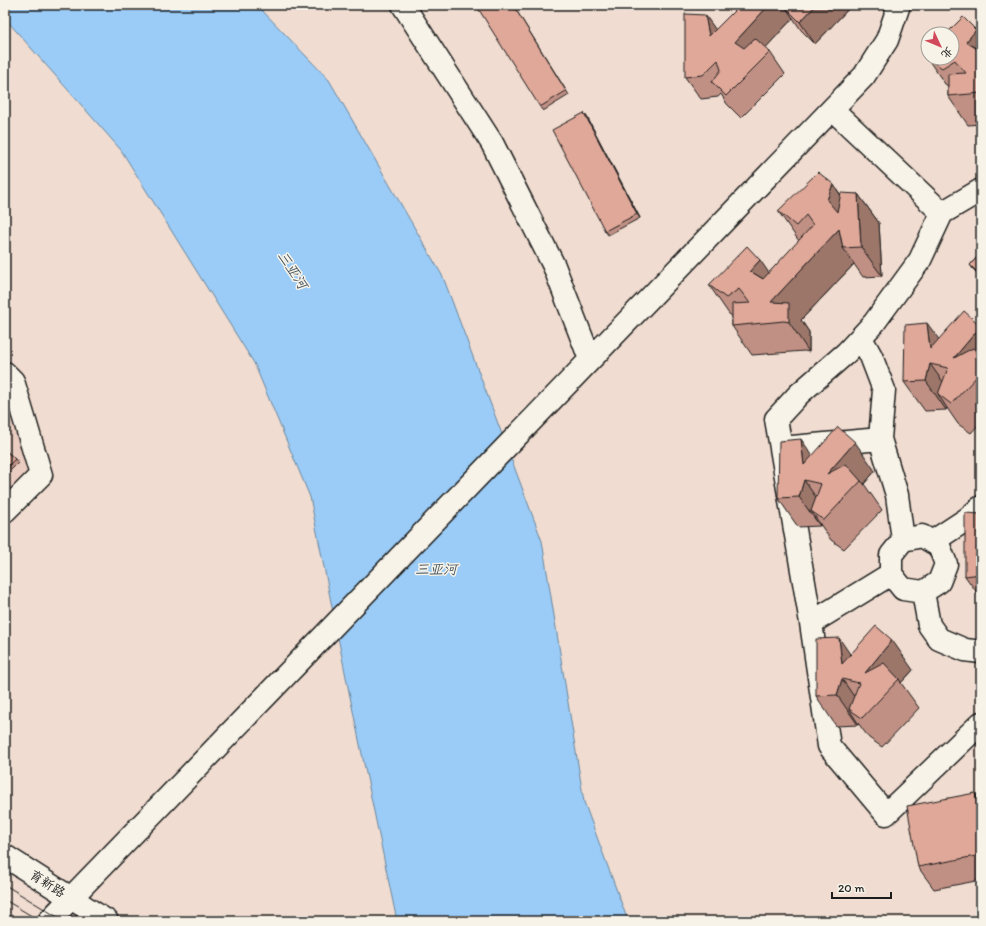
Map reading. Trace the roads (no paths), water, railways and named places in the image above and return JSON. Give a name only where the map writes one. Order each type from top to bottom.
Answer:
[{"type":"street","points":[[402,5],[492,143],[554,266],[590,360]]},
{"type":"street","points":[[71,898],[864,76],[887,40],[899,5]]},
{"type":"street","points":[[832,109],[942,213]]},
{"type":"street","points":[[981,190],[942,213],[920,260],[874,323],[846,353],[799,394],[776,419],[811,623],[829,746],[886,814],[981,723]]},
{"type":"street","points":[[861,338],[871,356],[884,390],[880,439],[897,495],[903,540]]},
{"type":"street","points":[[5,373],[13,381],[42,474],[5,512]]},
{"type":"street","points":[[780,448],[880,439]]},
{"type":"street","points":[[932,542],[967,519],[981,507]]},
{"type":"street","points":[[922,536],[932,542],[939,546],[946,564],[939,582],[923,592],[903,589],[891,574],[891,555],[903,540],[922,536]]},
{"type":"street","points":[[811,623],[891,574]]},
{"type":"street","points":[[923,592],[929,625],[940,639],[965,650],[981,652]]},
{"type":"street","name":"育新路","points":[[5,856],[107,921]]},
{"type":"street","name":"育新路","points":[[49,921],[71,898]]},
{"type":"water","name":"三亚河","points":[[5,5],[257,5],[329,80],[443,277],[542,541],[584,802],[628,921],[397,921],[310,497],[254,363],[121,150],[5,20]]},
{"type":"tram line","points":[[5,885],[64,921]]},
{"type":"tram line","points":[[5,900],[40,921]]}]
